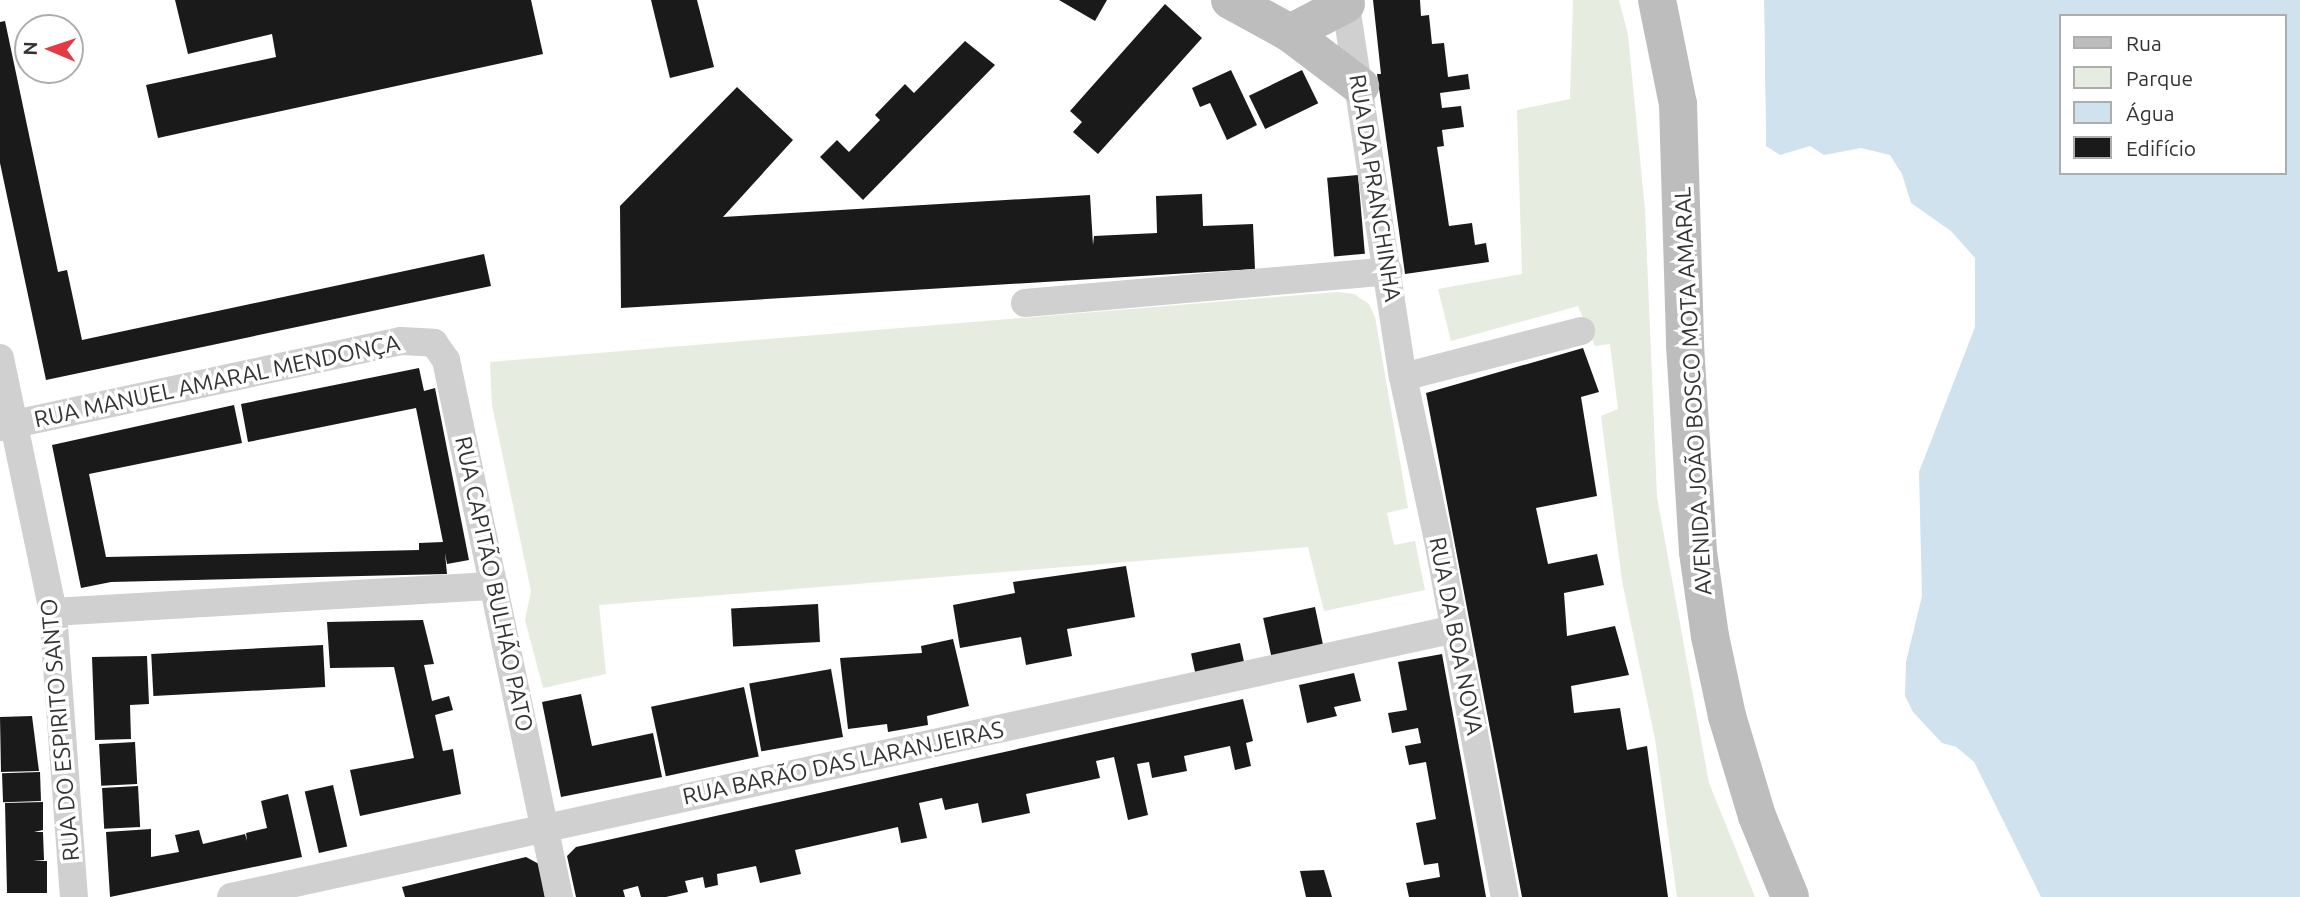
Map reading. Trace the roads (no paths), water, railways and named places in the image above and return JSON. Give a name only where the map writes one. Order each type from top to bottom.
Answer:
[{"type":"main road","points":[[1230,0],[1290,33],[1360,86]]},
{"type":"main road","name":"AVENIDA JOÃO BOSCO MOTA AMARAL","points":[[1657,0],[1678,104],[1686,371],[1698,552],[1710,636],[1727,716],[1757,816],[1790,897]]},
{"type":"main road","points":[[1290,33],[1346,2]]},
{"type":"street","name":"RUA DA PRANCHINHA","points":[[1346,2],[1403,377]]},
{"type":"street","points":[[1025,303],[1389,271]]},
{"type":"street","points":[[1403,377],[1581,331]]},
{"type":"street","name":"RUA MANUEL AMARAL MENDONÇA","points":[[7,426],[401,341],[434,343]]},
{"type":"street","name":"RUA CAPITÃO BULHÃO PATO","points":[[434,343],[446,360],[559,897]]},
{"type":"street","name":"RUA DO ESPIRITO SANTO","points":[[0,358],[7,426],[53,612],[74,897]]},
{"type":"street","name":"RUA DA BOA NOVA","points":[[1403,377],[1455,629],[1505,897]]},
{"type":"street","points":[[53,612],[494,586]]},
{"type":"street","name":"RUA BARÃO DAS LARANJEIRAS","points":[[231,897],[1455,629]]},
{"type":"water","points":[[1764,0],[2300,0],[2300,897],[2041,897],[1974,762],[1956,747],[1942,743],[1913,712],[1905,696],[1906,662],[1922,596],[1919,472],[1975,327],[1975,258],[1951,231],[1911,203],[1902,174],[1890,155],[1861,148],[1824,155],[1810,146],[1780,155],[1766,146]]}]
